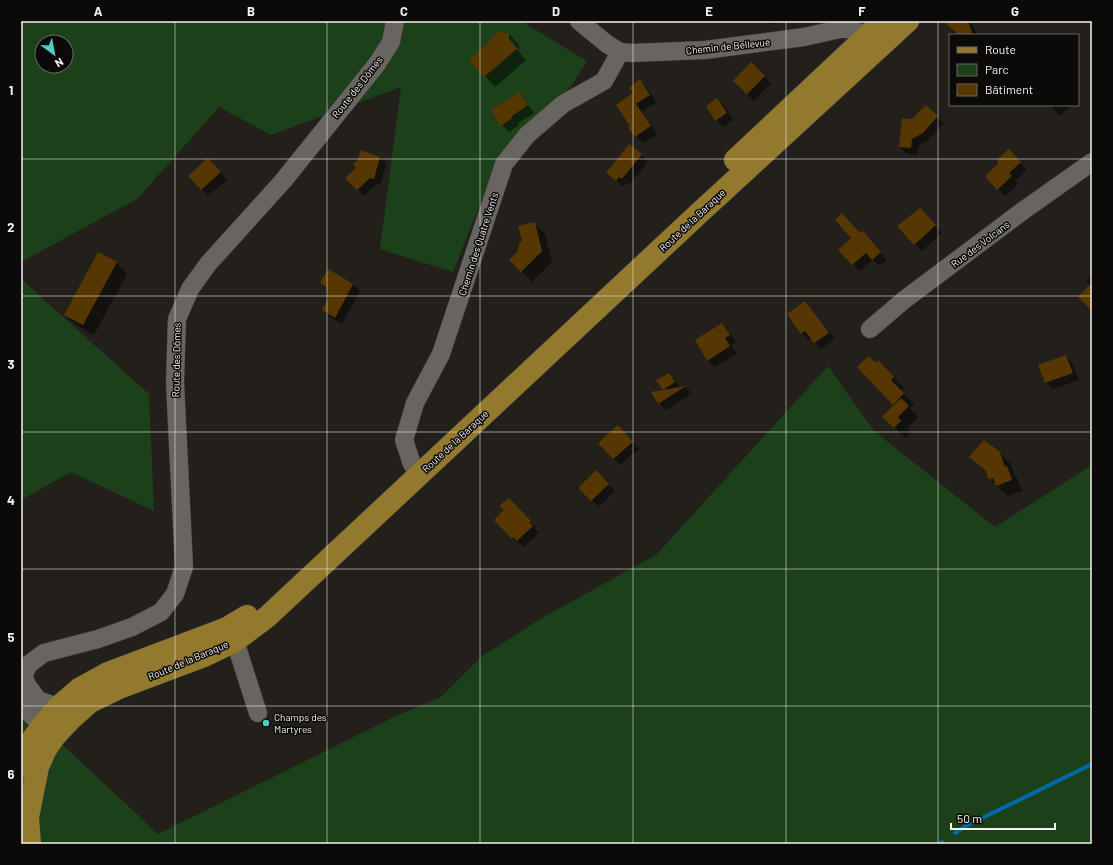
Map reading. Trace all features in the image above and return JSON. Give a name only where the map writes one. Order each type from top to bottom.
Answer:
[{"type":"main road","name":"Route de la Baraque","points":[[30,844],[28,817],[38,767],[46,749],[55,736],[64,713],[79,689],[108,673],[227,628],[254,611],[416,469],[702,210],[878,34],[908,21]]},
{"type":"main road","name":"Route de la Baraque","points":[[21,765],[32,740],[64,713],[119,688],[204,656],[235,641],[267,617],[416,469]]},
{"type":"street","name":"Route des Dômes","points":[[64,713],[38,700],[22,678],[29,664],[44,653],[98,639],[132,627],[160,612],[175,594],[184,567],[175,382],[177,319],[190,288],[208,264],[283,181],[377,64],[391,42],[395,21]]},
{"type":"street","points":[[579,21],[598,38],[620,52]]},
{"type":"street","name":"Chemin de Bellevue","points":[[620,52],[632,53],[705,50],[804,37],[840,29],[878,34]]},
{"type":"street","name":"Chemin des Quatre Vents","points":[[416,469],[404,440],[415,403],[441,354],[504,164],[527,135],[563,104],[604,81],[620,52]]},
{"type":"street","name":"Rue des Volcans","points":[[870,329],[904,300],[1024,210],[1092,162]]},
{"type":"street","points":[[235,641],[258,713]]},
{"type":"street","points":[[21,696],[26,710],[45,728]]},
{"type":"street","name":"Route de la Baraque","points":[[21,795],[29,761],[45,728]]},
{"type":"street","points":[[21,836],[22,844]]},
{"type":"green space","points":[[21,21],[521,21],[587,61],[570,88],[500,154],[453,272],[380,249],[401,87],[271,135],[219,107],[137,199],[21,262]]},
{"type":"green space","points":[[21,279],[149,394],[154,511],[71,472],[21,500]]},
{"type":"green space","points":[[828,366],[874,431],[995,527],[1092,465],[1092,844],[21,844],[21,706],[158,834],[398,715],[441,697],[481,657],[537,621],[657,554]]},
{"type":"building","points":[[944,21],[968,21],[973,34],[957,34]]},
{"type":"building","points":[[499,31],[509,34],[509,39],[517,49],[484,77],[469,60]]},
{"type":"building","points":[[751,62],[765,76],[747,94],[733,81]]},
{"type":"building","points":[[640,79],[650,95],[636,104],[651,126],[635,137],[628,128],[630,126],[616,105],[633,93],[629,88]]},
{"type":"building","points":[[519,92],[528,105],[501,126],[491,110]]},
{"type":"building","points":[[717,98],[727,113],[715,121],[706,106]]},
{"type":"building","points":[[926,105],[938,116],[923,133],[912,139],[911,148],[899,147],[902,118],[912,119]]},
{"type":"building","points":[[629,144],[642,154],[622,179],[619,177],[616,181],[606,173]]},
{"type":"building","points":[[1009,149],[1021,162],[1009,173],[1012,176],[997,190],[985,176],[999,163],[997,160]]},
{"type":"building","points":[[361,150],[380,157],[374,179],[370,178],[357,190],[345,178],[356,168],[353,164],[357,161]]},
{"type":"building","points":[[208,158],[221,172],[201,190],[188,176]]},
{"type":"building","points":[[920,208],[936,225],[914,245],[897,226]]},
{"type":"building","points":[[842,213],[860,233],[863,231],[881,252],[872,260],[866,253],[852,265],[838,250],[851,238],[835,220]]},
{"type":"building","points":[[535,222],[542,251],[521,272],[509,260],[518,251],[519,244],[522,240],[518,226]]},
{"type":"building","points":[[98,252],[117,262],[83,325],[64,315]]},
{"type":"building","points":[[328,269],[353,284],[335,318],[322,310],[328,299],[326,287],[320,283]]},
{"type":"building","points":[[1092,283],[1092,311],[1078,297]]},
{"type":"building","points":[[805,301],[829,333],[814,343],[805,331],[801,334],[787,314]]},
{"type":"building","points":[[722,323],[730,335],[725,338],[730,346],[707,361],[695,340]]},
{"type":"building","points":[[1066,355],[1073,373],[1045,383],[1038,365]]},
{"type":"building","points":[[869,356],[876,363],[878,360],[894,377],[891,380],[904,393],[893,405],[857,367]]},
{"type":"building","points":[[669,373],[675,382],[663,390],[656,380]]},
{"type":"building","points":[[686,386],[658,404],[651,392]]},
{"type":"building","points":[[901,398],[909,406],[898,417],[901,421],[894,428],[882,417]]},
{"type":"building","points":[[618,425],[633,442],[613,459],[598,443]]},
{"type":"building","points":[[984,440],[1000,452],[1005,467],[1007,466],[1012,480],[996,486],[993,478],[989,480],[986,471],[969,457]]},
{"type":"building","points":[[596,470],[609,484],[591,501],[578,488]]},
{"type":"building","points":[[509,498],[531,521],[529,522],[533,526],[517,541],[513,537],[512,539],[494,520],[504,510],[499,506]]},
{"type":"waterway","points":[[955,833],[966,826],[1092,764]]},
{"type":"waterway","points":[[938,844],[942,842]]},
{"type":"place","name":"Champs des Martyres","points":[[266,723]]}]
